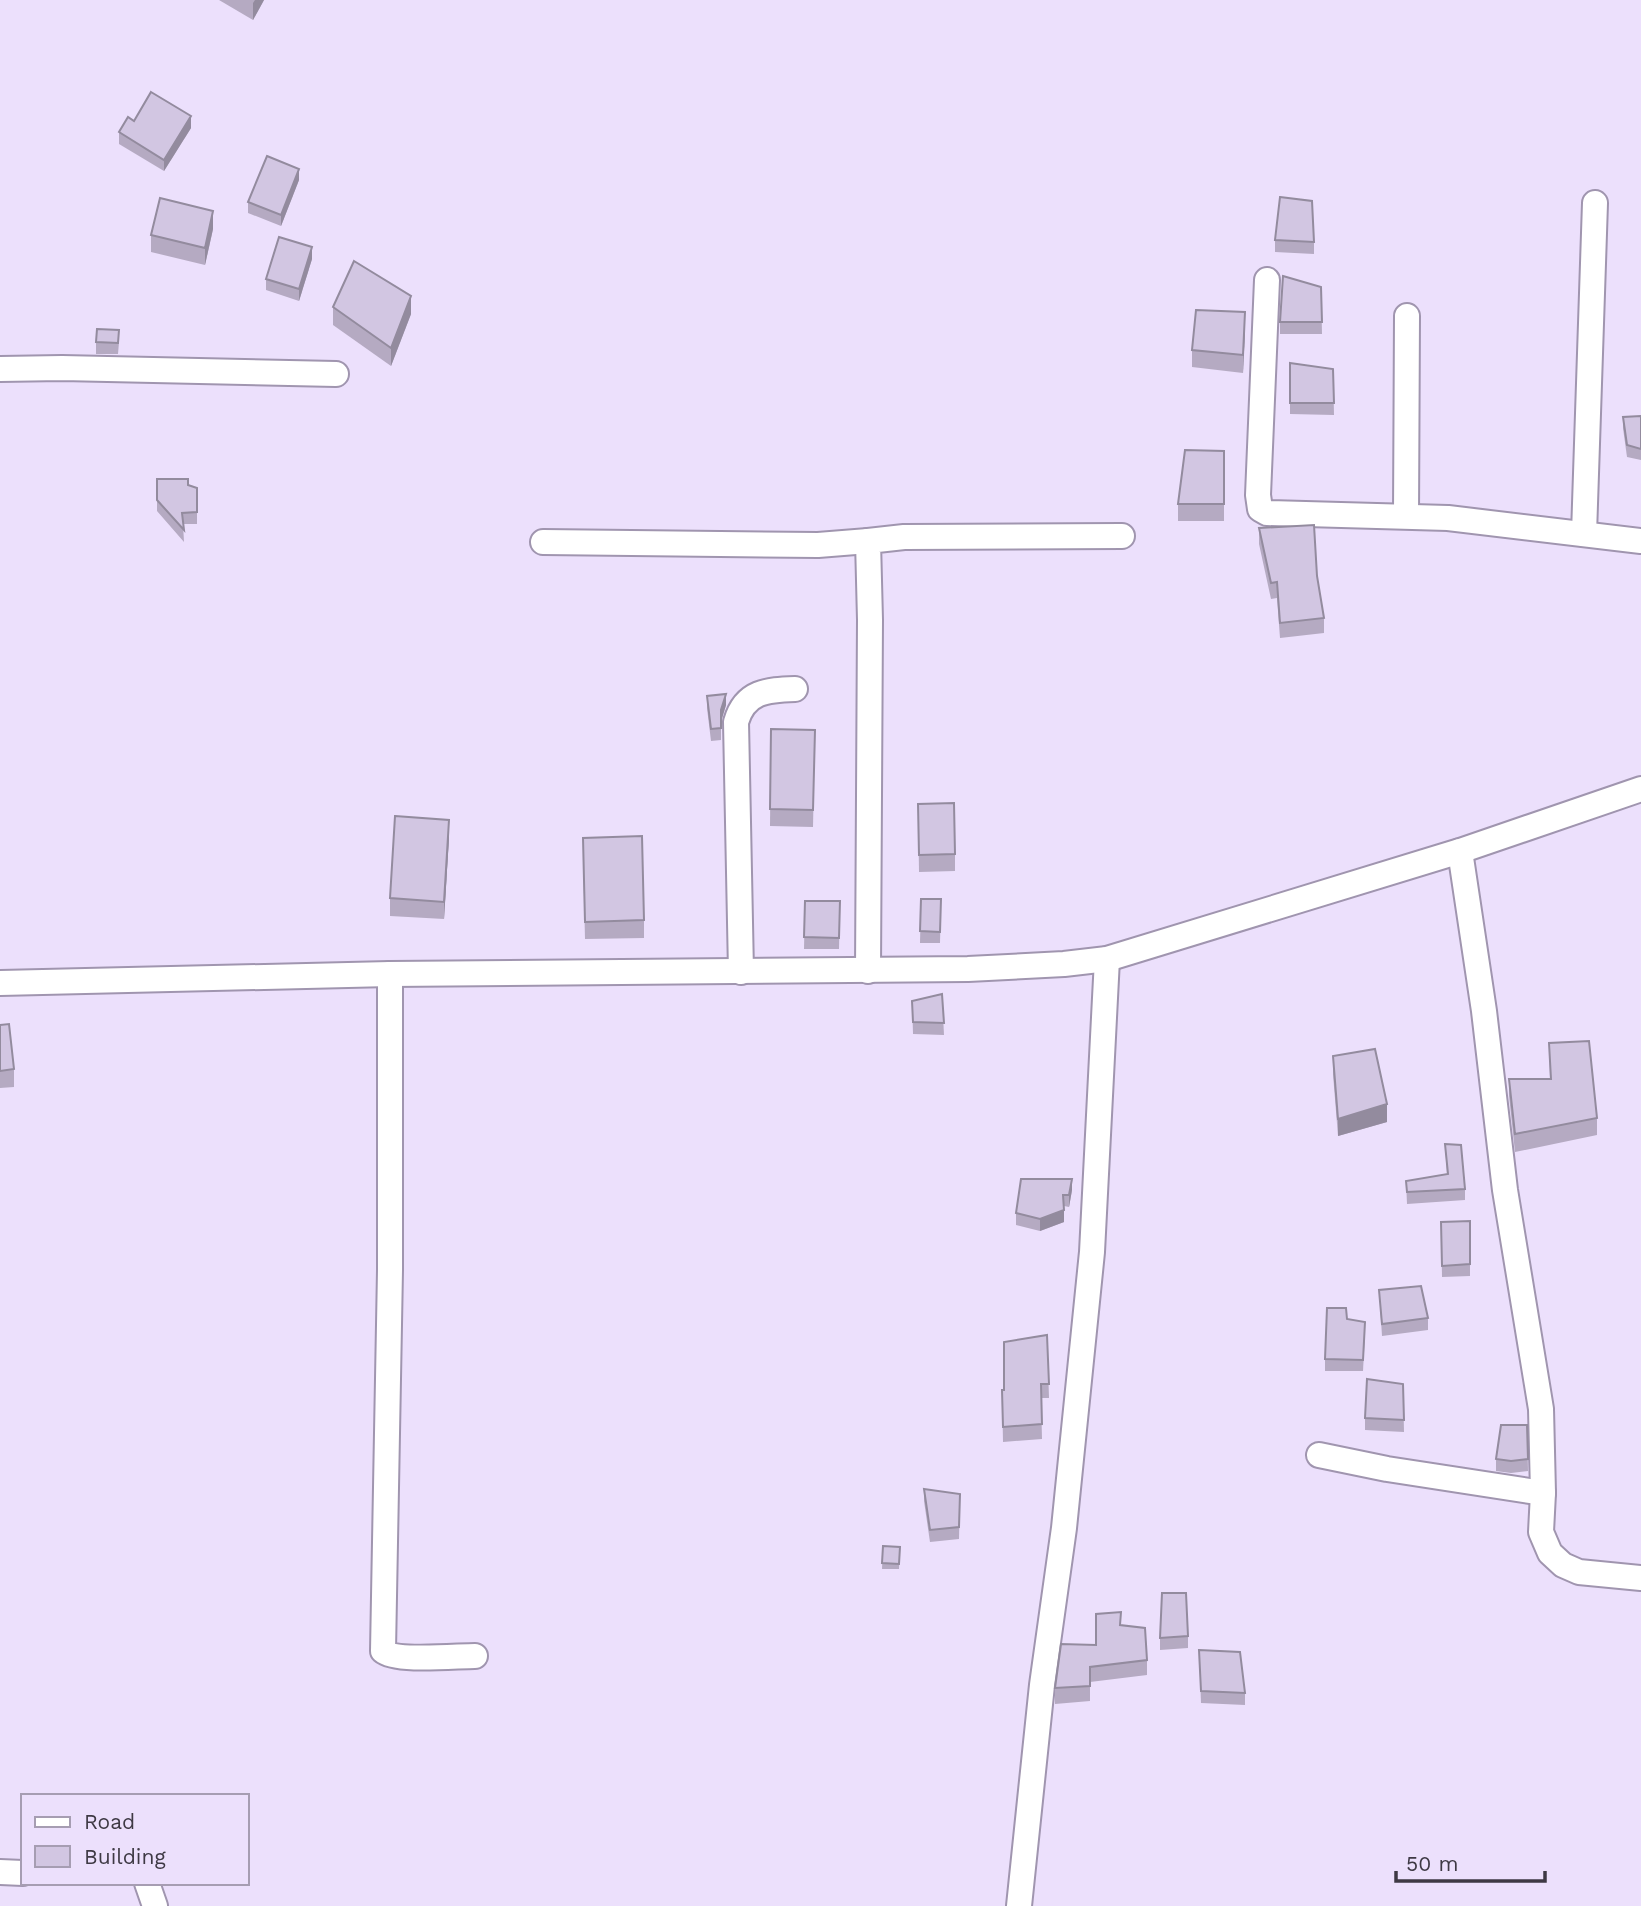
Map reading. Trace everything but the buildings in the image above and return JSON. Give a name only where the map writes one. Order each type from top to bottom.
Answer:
[{"type":"street","points":[[1584,534],[1595,203]]},
{"type":"street","points":[[1267,280],[1258,495],[1260,509],[1267,513],[1448,518],[1641,541]]},
{"type":"street","points":[[1406,516],[1407,316]]},
{"type":"street","points":[[0,369],[336,374]]},
{"type":"street","points":[[543,542],[818,545],[904,537],[1122,536]]},
{"type":"street","points":[[868,541],[868,971]]},
{"type":"street","points":[[741,972],[736,722],[740,709],[753,697],[768,690],[795,689]]},
{"type":"street","points":[[0,983],[390,974],[968,970],[1107,959],[1460,851],[1641,789]]},
{"type":"street","points":[[1460,851],[1484,1011],[1505,1190],[1541,1409],[1541,1532],[1550,1553],[1563,1565],[1579,1572],[1641,1578]]},
{"type":"street","points":[[1020,1906],[1042,1685],[1064,1528],[1092,1252],[1107,959]]},
{"type":"street","points":[[390,974],[390,1270],[383,1651],[388,1656],[401,1657],[475,1656]]},
{"type":"street","points":[[1319,1455],[1387,1469],[1543,1493]]},
{"type":"street","points":[[0,1872],[21,1873]]},
{"type":"street","points":[[148,1885],[155,1906]]}]
